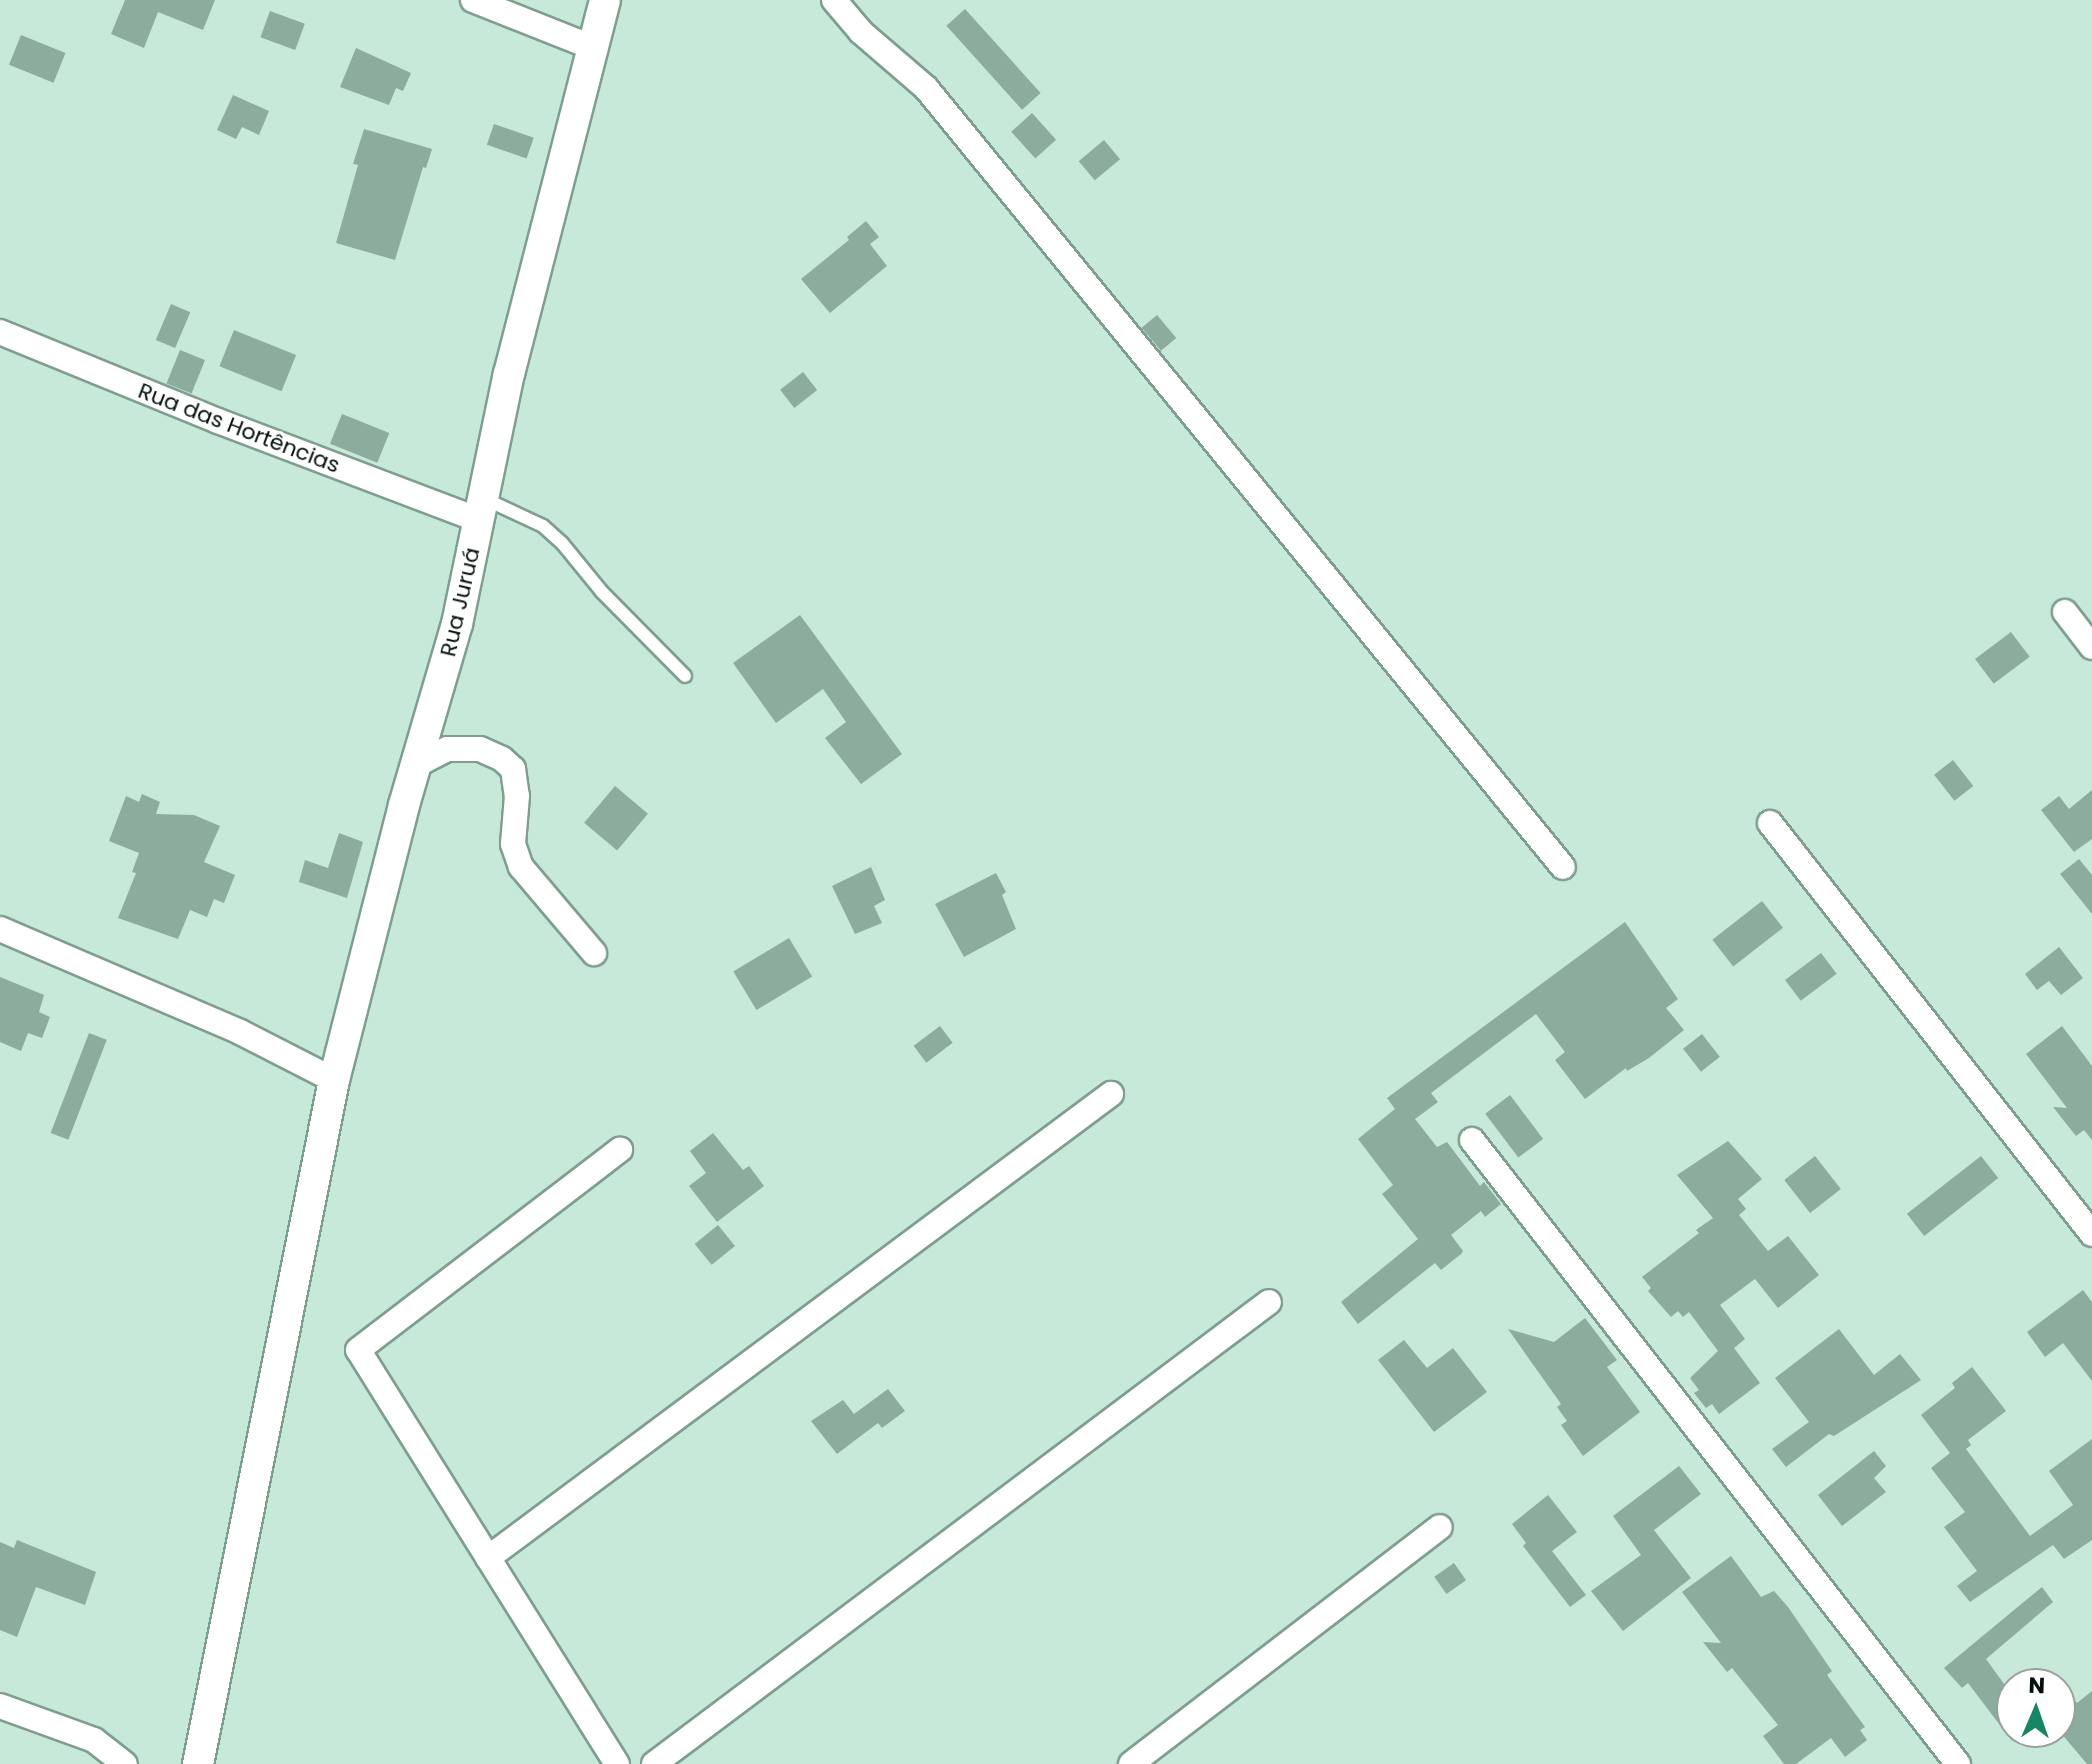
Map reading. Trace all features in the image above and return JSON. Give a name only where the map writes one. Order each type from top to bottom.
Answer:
[{"type":"street","points":[[473,0],[592,47]]},
{"type":"street","name":"Rua Juruá","points":[[198,1764],[334,1080],[416,765],[457,624],[509,374],[605,0]]},
{"type":"street","points":[[834,0],[861,32],[926,88],[1563,867]]},
{"type":"street","name":"Rua das Hortências","points":[[0,332],[218,421],[481,509]]},
{"type":"street","points":[[2065,612],[2092,647]]},
{"type":"street","points":[[416,765],[431,754],[447,749],[480,749],[502,759],[513,769],[517,796],[513,844],[521,867],[594,953]]},
{"type":"street","points":[[1770,823],[2092,1234]]},
{"type":"street","points":[[0,929],[240,1032],[334,1080]]},
{"type":"street","points":[[488,1558],[1111,1094]]},
{"type":"street","points":[[1472,1140],[1958,1764]]},
{"type":"street","points":[[617,1764],[358,1350],[620,1150]]},
{"type":"street","points":[[654,1764],[1269,1302]]},
{"type":"street","points":[[1131,1764],[1440,1527]]},
{"type":"street","points":[[0,1706],[61,1725],[94,1740],[125,1764]]},
{"type":"lane","points":[[481,509],[543,526],[562,543],[602,592],[685,676]]},
{"type":"building","points":[[125,0],[215,0],[203,30],[158,12],[144,48],[111,34]]},
{"type":"building","points":[[965,9],[1041,93],[1022,110],[946,26]]},
{"type":"building","points":[[270,11],[305,24],[295,50],[260,37]]},
{"type":"building","points":[[21,35],[66,53],[54,83],[9,65]]},
{"type":"building","points":[[356,48],[411,73],[403,91],[396,88],[389,105],[340,87]]},
{"type":"building","points":[[233,95],[269,111],[259,135],[242,127],[236,139],[217,130]]},
{"type":"building","points":[[1032,113],[1056,140],[1035,158],[1011,132]]},
{"type":"building","points":[[494,124],[534,138],[527,158],[487,145]]},
{"type":"building","points":[[364,129],[432,149],[426,168],[423,167],[395,260],[336,243],[358,165],[353,164]]},
{"type":"building","points":[[1104,140],[1120,159],[1095,180],[1079,161]]},
{"type":"building","points":[[866,221],[879,237],[870,244],[887,266],[830,313],[801,279],[849,240],[847,237]]},
{"type":"building","points":[[171,304],[190,312],[175,348],[156,340]]},
{"type":"building","points":[[1157,315],[1176,338],[1161,351],[1142,328]]},
{"type":"building","points":[[234,330],[296,355],[282,391],[219,366]]},
{"type":"building","points":[[180,350],[205,360],[192,393],[167,383]]},
{"type":"building","points":[[803,372],[817,390],[794,408],[780,390]]},
{"type":"building","points":[[342,414],[389,433],[377,463],[330,444]]},
{"type":"building","points":[[800,615],[902,754],[861,784],[825,738],[846,722],[823,689],[776,723],[733,663]]},
{"type":"building","points":[[2011,632],[2030,657],[1994,684],[1975,659]]},
{"type":"building","points":[[1953,760],[1973,786],[1954,801],[1934,775]]},
{"type":"building","points":[[615,786],[648,814],[617,850],[584,823]]},
{"type":"building","points":[[2092,790],[2092,839],[2074,852],[2041,810],[2059,796],[2069,809]]},
{"type":"building","points":[[142,794],[160,802],[156,814],[194,815],[220,826],[204,862],[235,875],[224,903],[214,899],[207,917],[190,910],[178,939],[118,918],[136,873],[132,872],[139,853],[109,841],[126,796],[139,802]]},
{"type":"building","points":[[339,833],[363,842],[347,898],[299,882],[305,860],[328,868]]},
{"type":"building","points":[[2079,859],[2092,875],[2092,914],[2060,874]]},
{"type":"building","points":[[871,867],[885,900],[874,906],[882,923],[855,934],[832,886]]},
{"type":"building","points":[[996,873],[1006,892],[1002,895],[1016,929],[964,957],[935,904]]},
{"type":"building","points":[[1762,901],[1783,928],[1733,967],[1712,940]]},
{"type":"building","points":[[1625,922],[1678,999],[1666,1008],[1684,1030],[1649,1058],[1627,1071],[1626,1068],[1585,1099],[1555,1060],[1565,1052],[1536,1014],[1431,1093],[1438,1102],[1415,1119],[1437,1147],[1447,1142],[1480,1186],[1484,1182],[1501,1204],[1485,1217],[1481,1211],[1451,1235],[1463,1251],[1461,1254],[1441,1270],[1435,1263],[1358,1324],[1341,1302],[1418,1239],[1382,1194],[1393,1185],[1358,1139],[1395,1109],[1387,1098]]},
{"type":"building","points":[[789,938],[812,977],[756,1010],[733,971]]},
{"type":"building","points":[[2059,947],[2083,978],[2061,995],[2049,981],[2037,990],[2025,974]]},
{"type":"building","points":[[1821,953],[1837,974],[1801,1001],[1785,980]]},
{"type":"building","points":[[0,977],[44,995],[39,1012],[50,1017],[42,1038],[28,1033],[21,1051],[0,1042]]},
{"type":"building","points":[[940,1026],[953,1043],[926,1063],[914,1046]]},
{"type":"building","points":[[2062,1026],[2092,1066],[2092,1140],[2084,1130],[2076,1136],[2053,1107],[2067,1108],[2026,1054]]},
{"type":"building","points":[[89,1033],[107,1040],[68,1140],[51,1133]]},
{"type":"building","points":[[1702,1034],[1720,1057],[1701,1072],[1683,1049]]},
{"type":"building","points":[[1510,1095],[1543,1139],[1518,1158],[1485,1114]]},
{"type":"building","points":[[713,1133],[743,1170],[749,1166],[764,1186],[717,1222],[689,1186],[706,1173],[690,1151]]},
{"type":"building","points":[[1728,1141],[1762,1179],[1738,1199],[1746,1209],[1739,1215],[1768,1251],[1788,1236],[1819,1275],[1778,1308],[1755,1279],[1720,1305],[1745,1339],[1734,1348],[1760,1383],[1719,1414],[1712,1404],[1706,1408],[1694,1393],[1699,1390],[1690,1378],[1718,1351],[1689,1312],[1683,1317],[1678,1311],[1671,1317],[1648,1291],[1651,1288],[1642,1277],[1699,1233],[1696,1230],[1713,1218],[1677,1175]]},
{"type":"building","points":[[1815,1156],[1841,1189],[1810,1213],[1784,1180]]},
{"type":"building","points":[[1981,1156],[1998,1178],[1924,1236],[1907,1214]]},
{"type":"building","points":[[718,1225],[735,1246],[712,1265],[695,1244]]},
{"type":"building","points":[[2083,1290],[2092,1302],[2092,1381],[2063,1343],[2045,1357],[2027,1332]]},
{"type":"building","points":[[1585,1318],[1617,1360],[1607,1367],[1640,1412],[1583,1456],[1561,1425],[1567,1421],[1557,1407],[1561,1404],[1508,1329],[1554,1342]]},
{"type":"building","points":[[1839,1329],[1874,1375],[1900,1354],[1921,1380],[1834,1436],[1829,1434],[1786,1467],[1772,1449],[1809,1422],[1775,1378]]},
{"type":"building","points":[[1404,1340],[1427,1368],[1453,1348],[1487,1392],[1434,1432],[1378,1360]]},
{"type":"building","points":[[1972,1367],[2006,1411],[1968,1440],[1971,1445],[1966,1449],[2030,1536],[2073,1505],[2049,1471],[2092,1439],[2092,1540],[2064,1559],[2053,1545],[1970,1602],[1957,1586],[1977,1571],[1944,1527],[1965,1512],[1931,1468],[1950,1453],[1921,1415],[1955,1388],[1952,1383]]},
{"type":"building","points":[[888,1389],[905,1411],[882,1428],[878,1423],[837,1454],[811,1421],[843,1400],[854,1414]]},
{"type":"building","points":[[1874,1451],[1886,1466],[1874,1478],[1886,1492],[1842,1526],[1818,1495]]},
{"type":"building","points":[[1679,1466],[1701,1494],[1654,1530],[1691,1578],[1623,1631],[1591,1591],[1641,1555],[1613,1516]]},
{"type":"building","points":[[1548,1495],[1577,1532],[1552,1551],[1586,1595],[1570,1607],[1523,1546],[1526,1543],[1512,1524]]},
{"type":"building","points":[[17,1540],[96,1572],[85,1605],[36,1587],[17,1637],[0,1630],[0,1542],[14,1548]]},
{"type":"building","points":[[1731,1556],[1761,1597],[1774,1591],[1788,1607],[1832,1671],[1827,1675],[1865,1727],[1860,1730],[1867,1740],[1845,1757],[1831,1738],[1796,1764],[1784,1764],[1763,1736],[1778,1725],[1732,1668],[1727,1672],[1703,1642],[1721,1643],[1682,1592]]},
{"type":"building","points":[[1454,1563],[1466,1580],[1446,1594],[1434,1577]]},
{"type":"building","points":[[2042,1587],[2053,1602],[1986,1659],[1996,1673],[1996,1720],[1968,1683],[1962,1688],[1944,1668]]},
{"type":"building","points":[[2092,1691],[2092,1764],[2087,1764],[2074,1748],[2076,1748],[2076,1702]]}]
